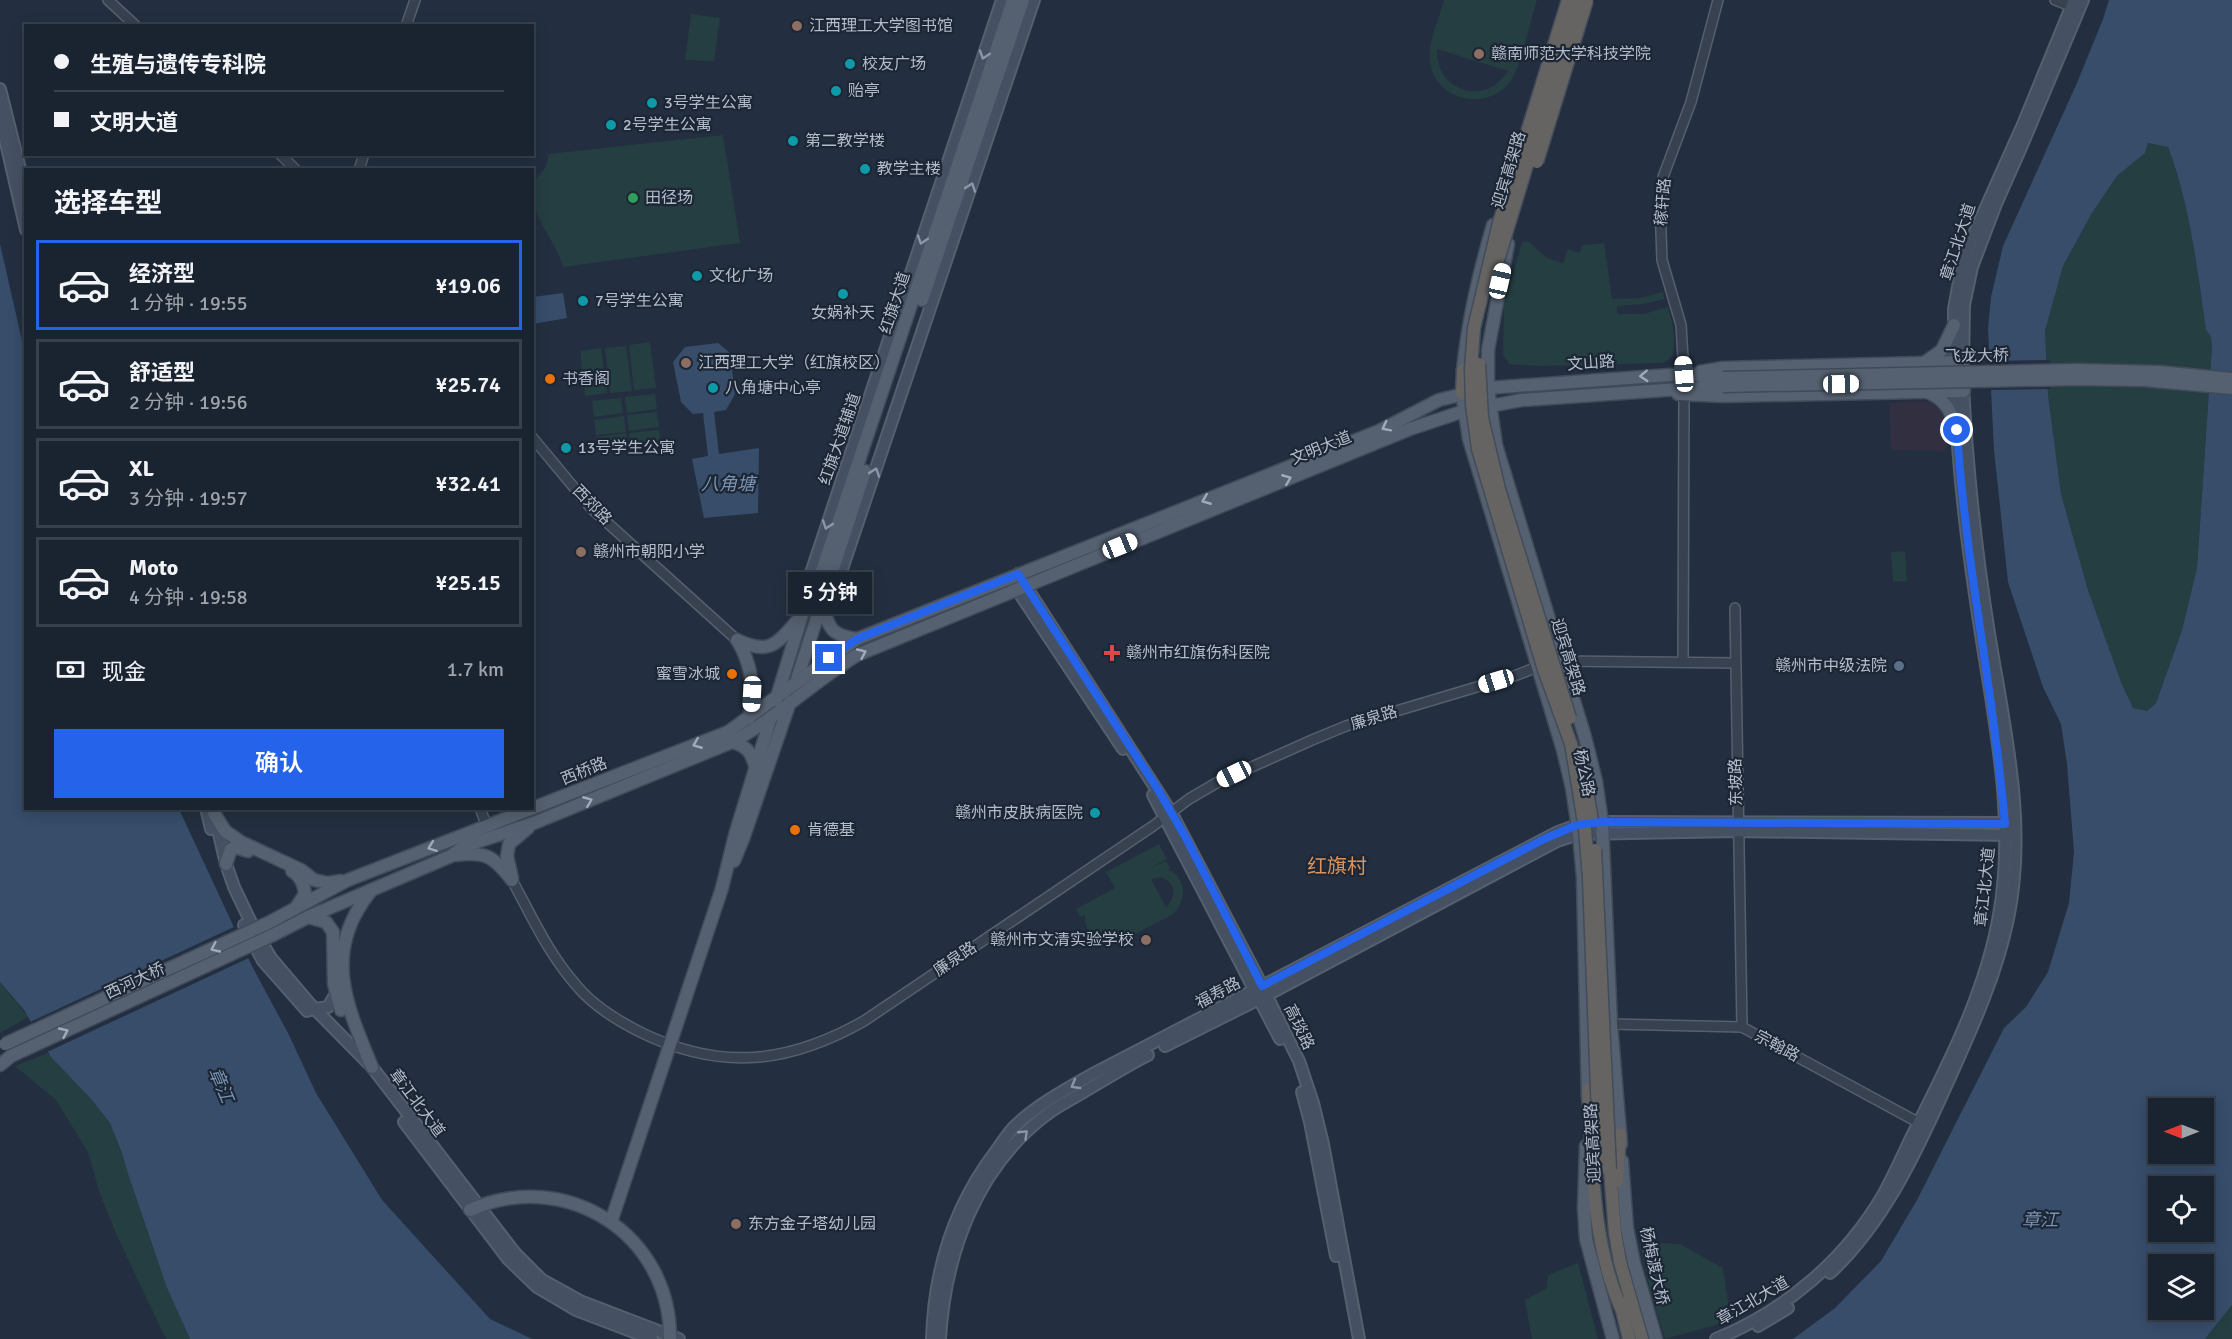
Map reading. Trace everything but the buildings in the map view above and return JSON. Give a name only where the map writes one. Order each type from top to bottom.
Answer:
[{"type":"highway","name":"迎宾高架路","points":[[1568,0],[1499,223],[1474,328],[1471,369],[1472,405],[1478,449],[1545,670],[1571,744],[1585,829],[1589,878],[1605,1169]]},
{"type":"highway","name":"迎宾高架路","points":[[1577,0],[1492,281],[1482,330],[1479,369],[1482,418],[1499,489],[1578,742],[1587,786],[1597,878],[1605,1208]]},
{"type":"highway","points":[[1492,281],[1515,228],[1558,98],[1587,0]]},
{"type":"highway","points":[[1462,393],[1463,370]]},
{"type":"highway","points":[[1588,1090],[1593,1176],[1605,1208],[1627,1306],[1629,1339]]},
{"type":"highway","points":[[1620,1134],[1617,1179],[1605,1208],[1603,1256],[1610,1284],[1627,1306],[1642,1339]]},
{"type":"main road","name":"红旗大道辅道","points":[[802,615],[811,573],[1002,0]]},
{"type":"main road","name":"红旗大道","points":[[722,888],[735,835],[802,615],[820,577],[1013,0]]},
{"type":"main road","name":"红旗大道","points":[[722,888],[744,839],[1023,0]]},
{"type":"main road","points":[[857,639],[842,637],[831,629],[821,602],[838,581],[1034,0]]},
{"type":"main road","points":[[1463,370],[1467,328],[1478,276],[1563,0]]},
{"type":"main road","points":[[1489,406],[1490,329],[1512,228],[1582,0]]},
{"type":"main road","name":"章江北大道","points":[[1732,1339],[1795,1304],[1858,1245],[1888,1202],[1923,1125],[1988,964],[2000,915],[2011,829],[2010,768],[1973,524],[1954,325],[1957,293],[1969,245],[2077,4]]},
{"type":"main road","name":"章江北大道","points":[[1958,363],[1964,305],[1972,267],[2077,4]]},
{"type":"main road","points":[[0,89],[24,185]]},
{"type":"main road","points":[[0,117],[24,221]]},
{"type":"main road","points":[[1923,364],[1942,350],[1954,325]]},
{"type":"main road","points":[[1684,374],[1723,368],[1958,363]]},
{"type":"main road","name":"飞龙大桥","points":[[1723,382],[2077,370],[2144,372],[2232,380]]},
{"type":"main road","name":"文山路","points":[[1462,393],[1488,388],[1684,374],[1723,382]]},
{"type":"main road","name":"飞龙大桥","points":[[1723,382],[2088,379],[2143,380],[2232,388]]},
{"type":"main road","name":"文山路","points":[[1489,406],[1522,400],[1659,391],[1723,382]]},
{"type":"main road","points":[[1659,391],[1684,395],[1959,391]]},
{"type":"main road","name":"章江北大道","points":[[1959,391],[1957,430],[1965,525],[2011,829]]},
{"type":"main road","points":[[1926,392],[1935,395],[1946,405],[1957,430]]},
{"type":"main road","name":"杨公路","points":[[1462,393],[1469,439],[1563,750],[1572,788],[1578,829],[1588,1090],[1586,1185],[1605,1208]]},
{"type":"main road","name":"文明大道","points":[[771,717],[858,655],[1017,582],[1379,431],[1439,400],[1462,393]]},
{"type":"main road","name":"杨公路","points":[[1489,406],[1496,445],[1596,781],[1602,827],[1611,1024],[1620,1134]]},
{"type":"main road","name":"文明大道","points":[[776,698],[857,639],[1017,582],[1410,429],[1464,411],[1489,406]]},
{"type":"main road","name":"高琰路","points":[[1017,582],[1168,814],[1299,1061],[1318,1121],[1359,1339]]},
{"type":"main road","points":[[736,640],[756,648],[778,643],[802,615]]},
{"type":"main road","points":[[736,640],[748,660],[750,671],[752,694],[749,718]]},
{"type":"main road","name":"西桥路","points":[[534,808],[728,732],[776,698]]},
{"type":"main road","name":"西桥路","points":[[271,929],[308,917],[451,856],[465,846],[534,823],[732,742],[753,731],[771,717]]},
{"type":"main road","points":[[732,742],[741,744],[750,752],[756,769]]},
{"type":"main road","points":[[211,810],[220,825],[231,835],[301,870],[314,880],[328,883],[348,880]]},
{"type":"main road","name":"章江北大道","points":[[211,810],[234,887],[271,958],[310,1008],[368,1069],[475,1208],[542,1280],[580,1302],[673,1338]]},
{"type":"main road","name":"章江北大道","points":[[211,810],[223,877],[250,939],[263,961],[358,1054]]},
{"type":"main road","name":"西桥路","points":[[271,929],[294,909],[348,880],[528,810]]},
{"type":"main road","points":[[512,880],[507,856],[509,844],[534,823]]},
{"type":"main road","name":"福寿路","points":[[940,1339],[949,1271],[959,1238],[981,1189],[1008,1151],[1047,1114],[1138,1060],[1544,839],[1578,829],[1602,827],[2011,829]]},
{"type":"main road","points":[[226,864],[231,849],[235,847],[295,872],[301,879],[305,894],[303,900],[294,909]]},
{"type":"main road","points":[[451,856],[479,853],[488,855],[512,880]]},
{"type":"main road","points":[[611,1222],[722,888]]},
{"type":"main road","points":[[368,1069],[357,1032],[338,987],[346,931],[359,905],[371,890]]},
{"type":"main road","points":[[308,917],[326,922],[333,932],[338,987],[358,1054],[368,1069]]},
{"type":"main road","name":"西河大桥","points":[[0,1065],[5,1050],[271,929]]},
{"type":"main road","points":[[310,1008],[326,1001],[338,987]]},
{"type":"main road","name":"福寿路","points":[[932,1339],[933,1306],[939,1271],[948,1241],[965,1200],[985,1166],[1014,1127],[1044,1103],[1091,1075],[1261,992]]},
{"type":"main road","name":"高琰路","points":[[1261,992],[1293,1064],[1306,1103],[1352,1339]]},
{"type":"main road","name":"章江北大道","points":[[1716,1339],[1744,1326],[1791,1298],[1829,1264],[1882,1197],[1923,1125]]},
{"type":"main road","points":[[475,1208],[514,1197],[550,1198],[585,1207],[611,1222],[632,1240],[652,1269],[665,1301],[673,1338]]},
{"type":"main road","name":"章江北大道","points":[[475,1208],[508,1259],[537,1287],[576,1310],[652,1339]]},
{"type":"main road","points":[[1605,1208],[1586,1239],[1613,1339]]},
{"type":"main road","points":[[1605,1208],[1595,1246],[1618,1339]]},
{"type":"main road","name":"杨梅渡大桥","points":[[1605,1208],[1634,1263],[1656,1339]]},
{"type":"street","points":[[108,0],[134,24]]},
{"type":"street","points":[[407,24],[415,0]]},
{"type":"street","name":"稼轩路","points":[[1684,374],[1681,325],[1662,260],[1660,202],[1663,177],[1691,102],[1718,0]]},
{"type":"street","points":[[2055,0],[2077,4]]},
{"type":"street","points":[[282,156],[294,168]]},
{"type":"street","points":[[1683,662],[1684,395]]},
{"type":"street","name":"西郊路","points":[[534,439],[591,508],[736,640]]},
{"type":"street","name":"东坡路","points":[[1734,608],[1742,1027]]},
{"type":"street","points":[[1562,661],[1734,663]]},
{"type":"street","name":"廉泉路","points":[[512,880],[541,937],[577,987],[616,1020],[669,1046],[714,1056],[749,1058],[785,1053],[825,1041],[864,1021],[1199,793],[1253,764],[1346,726],[1537,667]]},
{"type":"street","points":[[481,810],[487,826]]},
{"type":"street","name":"宗翰路","points":[[1611,1024],[1742,1027],[1923,1125]]},
{"type":"shaded area","points":[[1930,402],[1940,408],[1946,424],[1947,451],[1891,450],[1889,403]]},
{"type":"green space","points":[[1444,0],[1537,0],[1517,67],[1509,83],[1499,92],[1475,99],[1463,98],[1451,93],[1434,76],[1430,63],[1430,47]],"holes":[[[1437,49],[1508,71],[1499,82],[1487,89],[1464,90],[1453,85],[1445,76],[1439,64]]]},
{"type":"green space","points":[[691,14],[720,18],[714,61],[685,60]]},
{"type":"green space","name":"田径场","points":[[723,135],[740,243],[563,267],[539,219],[534,204],[534,183],[546,166],[548,154]]},
{"type":"green space","points":[[2148,143],[2168,147],[2176,169],[2192,237],[2206,330],[2211,337],[2212,347],[2197,568],[2182,630],[2156,703],[2147,711],[2133,708],[2121,682],[2088,590],[2061,494],[2048,395],[2045,331],[2063,266],[2092,213],[2117,176],[2145,153]]},
{"type":"green space","points":[[1528,241],[1547,258],[1563,263],[1568,249],[1579,253],[1583,245],[1604,243],[1612,299],[1640,298],[1663,292],[1664,299],[1643,304],[1617,306],[1617,314],[1644,314],[1668,307],[1674,348],[1668,360],[1661,363],[1539,366],[1509,364],[1503,354],[1504,306],[1522,242]]},
{"type":"green space","points":[[650,342],[656,388],[634,390],[629,345]]},
{"type":"green space","points":[[626,346],[632,391],[610,393],[605,348]]},
{"type":"green space","points":[[601,348],[607,393],[585,396],[580,351]]},
{"type":"green space","points":[[655,394],[657,409],[627,413],[625,397]]},
{"type":"green space","points":[[621,398],[623,413],[594,417],[592,401]]},
{"type":"green space","points":[[657,412],[659,427],[629,431],[627,415]]},
{"type":"green space","points":[[624,416],[626,432],[596,435],[594,420]]},
{"type":"green space","points":[[659,430],[661,445],[631,449],[629,433]]},
{"type":"green space","points":[[626,433],[628,449],[598,452],[596,437]]},
{"type":"green space","points":[[1905,551],[1907,581],[1893,582],[1891,552]]},
{"type":"green space","points":[[1159,844],[1167,859],[1148,869],[1166,861],[1170,868],[1168,870],[1178,877],[1181,883],[1182,901],[1175,912],[1124,940],[1110,944],[1098,941],[1093,938],[1087,928],[1085,915],[1080,917],[1076,909],[1115,888],[1106,872]],"holes":[[[1161,877],[1166,879],[1173,890],[1172,899],[1166,907],[1151,879]]]},
{"type":"green space","points":[[0,982],[28,1017],[0,1033]]},
{"type":"green space","points":[[48,1053],[110,1123],[167,1288],[190,1339],[166,1339],[117,1236],[99,1191],[88,1152],[56,1100],[15,1066]]},
{"type":"green space","points":[[1654,1243],[1680,1244],[1723,1268],[1728,1303],[1741,1318],[1665,1339],[1640,1246]]},
{"type":"green space","points":[[1578,1263],[1598,1339],[1532,1339],[1525,1300],[1547,1288],[1548,1275]]},
{"type":"green space","points":[[2232,1305],[2232,1339],[2205,1339]]},
{"type":"water","name":"章江","points":[[2109,0],[2232,0],[2232,1305],[2205,1339],[1793,1339],[1835,1308],[1881,1261],[1917,1200],[2004,1028],[2026,1007],[2048,972],[2069,903],[2074,852],[2067,764],[2061,724],[2043,687],[2008,582],[1994,450],[1988,329],[1991,297],[2003,246],[2077,83]],"holes":[[[2148,143],[2168,147],[2176,169],[2196,260],[2206,330],[2211,337],[2212,347],[2197,568],[2182,630],[2156,703],[2147,711],[2133,708],[2121,682],[2088,590],[2061,494],[2048,395],[2045,331],[2063,266],[2092,213],[2117,176],[2145,153]]]},
{"type":"water","name":"章江","points":[[0,244],[24,349],[24,810],[179,810],[252,966],[289,1035],[316,1093],[382,1200],[490,1319],[532,1339],[190,1339],[167,1288],[110,1123],[91,1099],[51,1057],[24,1010],[0,982]]},
{"type":"water","points":[[563,293],[567,318],[534,324],[534,297]]},
{"type":"water","name":"八角塘","points":[[718,343],[730,353],[735,394],[726,410],[714,412],[719,454],[759,448],[758,513],[704,518],[692,459],[708,456],[703,413],[693,414],[681,402],[673,362],[685,347]]},
{"type":"pier","points":[[2050,360],[2051,389],[1988,390],[1986,361]]},
{"type":"pier","points":[[236,926],[251,957],[45,1053],[28,1023]]},
{"type":"place","name":"江西理工大学图书馆","points":[[797,26]]},
{"type":"place","name":"赣南师范大学科技学院","points":[[1479,54]]},
{"type":"place","name":"校友广场","points":[[850,64]]},
{"type":"place","name":"贻亭","points":[[836,91]]},
{"type":"place","name":"3号学生公寓","points":[[652,103]]},
{"type":"place","name":"2号学生公寓","points":[[611,125]]},
{"type":"place","name":"第二教学楼","points":[[793,141]]},
{"type":"place","name":"教学主楼","points":[[865,169]]},
{"type":"place","name":"田径场","points":[[633,198]]},
{"type":"place","name":"文化广场","points":[[697,276]]},
{"type":"place","name":"女娲补天","points":[[843,294]]},
{"type":"place","name":"7号学生公寓","points":[[583,301]]},
{"type":"place","name":"江西理工大学（红旗校区）","points":[[686,363]]},
{"type":"place","name":"书香阁","points":[[550,379]]},
{"type":"place","name":"八角塘中心亭","points":[[713,388]]},
{"type":"place","name":"13号学生公寓","points":[[566,448]]},
{"type":"place","name":"赣州市朝阳小学","points":[[581,552]]},
{"type":"place","name":"赣州市红旗伤科医院","points":[[1112,653]]},
{"type":"place","name":"赣州市中级法院","points":[[1899,666]]},
{"type":"place","name":"蜜雪冰城","points":[[732,674]]},
{"type":"place","name":"赣州市皮肤病医院","points":[[1095,813]]},
{"type":"place","name":"肯德基","points":[[795,830]]},
{"type":"place","name":"赣州市文清实验学校","points":[[1146,940]]},
{"type":"place","name":"东方金子塔幼儿园","points":[[736,1224]]},
{"type":"district","name":"红旗村","points":[[1337,866]]},
{"type":"route","points":[[829,658],[857,639],[892,623],[1018,574],[1157,788],[1186,838],[1262,986],[1544,839],[1577,825],[1602,822],[2005,824],[1992,705],[1965,525],[1957,430]]}]
